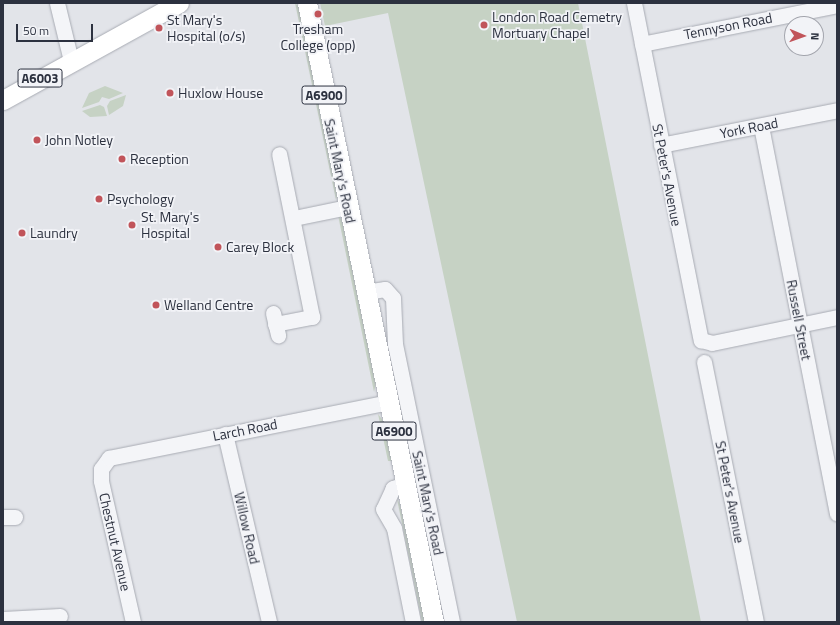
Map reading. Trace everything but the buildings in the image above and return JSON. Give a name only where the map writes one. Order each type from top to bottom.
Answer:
[{"type":"main road","name":"A6003","points":[[3,100],[70,61],[179,3]]},
{"type":"main road","name":"Saint Mary's Road","points":[[307,3],[347,206],[434,622]]},
{"type":"street","points":[[57,3],[70,61]]},
{"type":"street","name":"St Peter's Avenue","points":[[634,3],[661,145],[701,340],[706,343],[800,326]]},
{"type":"street","name":"Tennyson Road","points":[[642,44],[837,5]]},
{"type":"street","name":"York Road","points":[[661,145],[837,110]]},
{"type":"street","name":"Russell Street","points":[[761,126],[837,514]]},
{"type":"street","points":[[275,324],[312,317],[300,259],[294,218],[279,154]]},
{"type":"street","points":[[294,218],[347,206]]},
{"type":"street","name":"Saint Mary's Road","points":[[366,292],[385,289],[393,298],[395,344],[452,622]]},
{"type":"street","points":[[800,326],[837,317]]},
{"type":"street","name":"St Peter's Avenue","points":[[704,362],[756,622]]},
{"type":"street","name":"Larch Road","points":[[104,463],[114,455],[388,402]]},
{"type":"street","name":"Willow Road","points":[[225,434],[269,622]]},
{"type":"street","name":"Chestnut Avenue","points":[[104,463],[100,481],[134,622]]},
{"type":"street","name":"Saint Mary's Road","points":[[405,484],[393,488],[383,509],[394,528],[413,622]]},
{"type":"street","points":[[3,619],[60,616]]},
{"type":"green space","points":[[295,3],[299,7],[337,196],[336,200]]},
{"type":"green space","points":[[320,3],[578,3],[701,622],[517,622],[388,13],[325,26]]},
{"type":"green space","points":[[105,86],[123,93],[109,99],[102,97],[99,102],[82,108],[89,93]]},
{"type":"green space","points":[[126,95],[123,106],[109,115],[107,106],[110,101]]},
{"type":"green space","points":[[100,105],[104,107],[107,116],[90,117],[82,111]]},
{"type":"green space","points":[[338,215],[342,220],[376,383],[374,392]]},
{"type":"green space","points":[[378,414],[384,422],[392,461],[388,461]]},
{"type":"green space","points":[[397,499],[400,504],[425,622],[422,622]]},
{"type":"place","name":"Tresham College (opp)","points":[[318,14]]},
{"type":"place","name":"London Road Cemetry Mortuary Chapel","points":[[484,25]]},
{"type":"place","name":"St Mary's Hospital (o/s)","points":[[159,28]]},
{"type":"place","name":"Huxlow House","points":[[170,93]]},
{"type":"place","name":"John Notley","points":[[37,140]]},
{"type":"place","name":"Reception","points":[[122,159]]},
{"type":"place","name":"Psychology","points":[[99,199]]},
{"type":"place","name":"St. Mary's Hospital","points":[[132,225]]},
{"type":"place","name":"Laundry","points":[[22,233]]},
{"type":"place","name":"Carey Block","points":[[218,247]]},
{"type":"place","name":"Welland Centre","points":[[156,305]]}]
